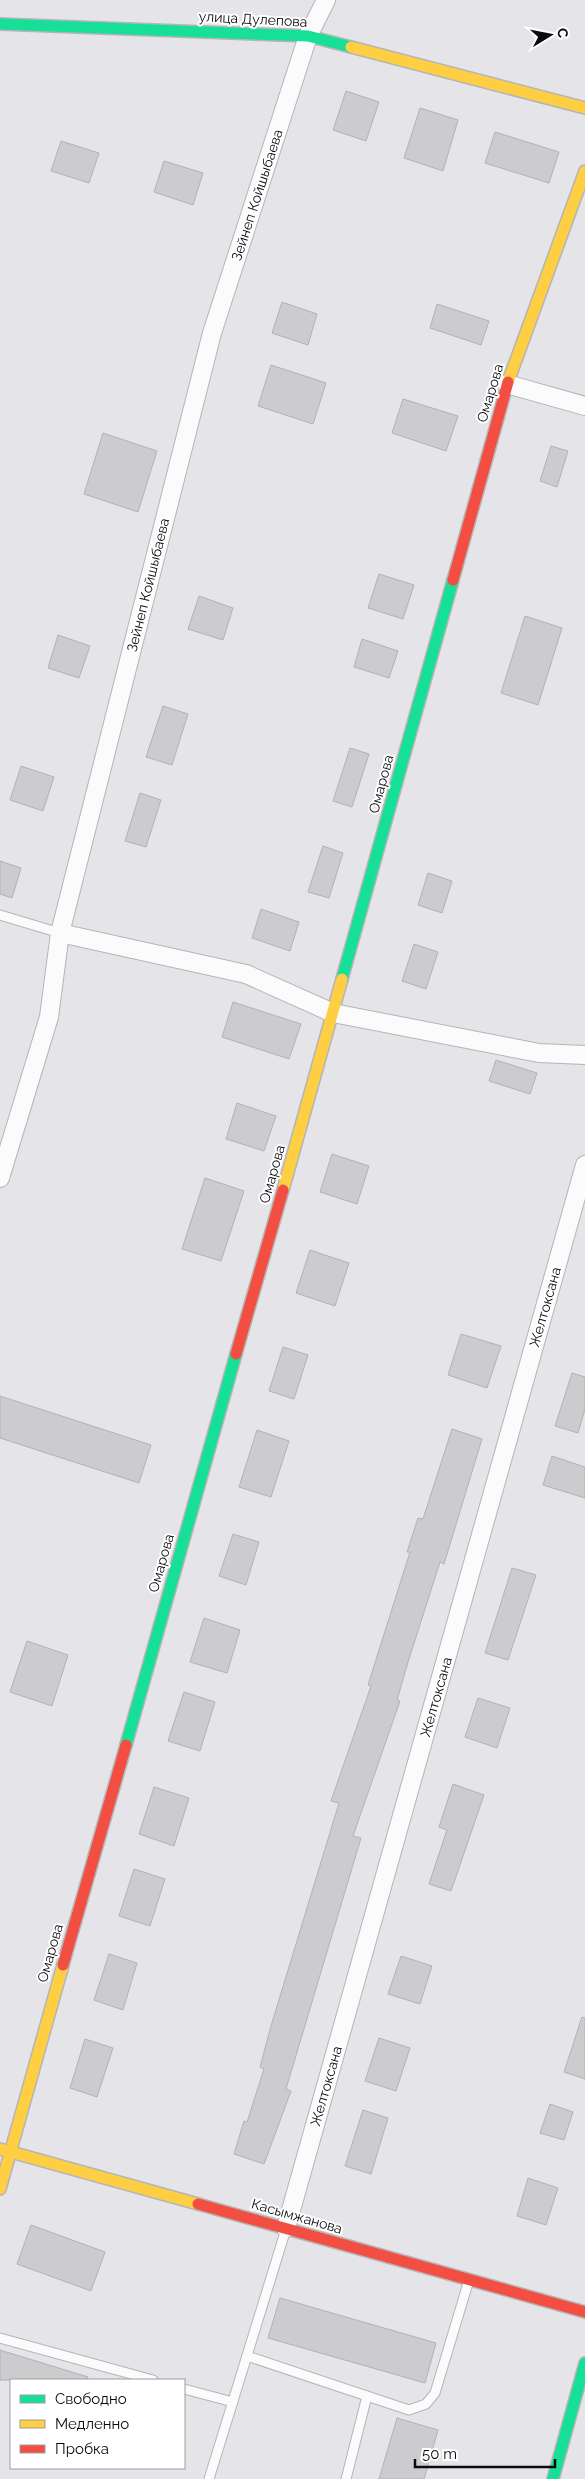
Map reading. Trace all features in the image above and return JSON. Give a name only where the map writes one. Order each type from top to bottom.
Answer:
[{"type":"street","name":"Зейнеп Койшыбаева","points":[[0,1178],[49,1017],[60,933],[212,333],[308,36],[326,0]]},
{"type":"street","name":"улица Дулепова","points":[[0,24],[308,36],[585,108]]},
{"type":"street","name":"Омарова","points":[[0,2189],[5,2150],[334,1014],[507,384],[585,171]]},
{"type":"street","points":[[507,384],[585,406]]},
{"type":"street","points":[[60,933],[246,974],[334,1014],[538,1053],[585,1055]]},
{"type":"street","name":"Желтоксана","points":[[286,2228],[585,1165]]},
{"type":"street","name":"Касымжанова","points":[[5,2150],[585,2312]]},
{"type":"street","points":[[553,2479],[585,2365]]},
{"type":"lane","points":[[0,915],[60,933]]},
{"type":"lane","points":[[209,2479],[286,2228]]},
{"type":"lane","points":[[247,2356],[410,2410],[426,2404],[435,2392],[469,2280]]},
{"type":"lane","points":[[0,2338],[149,2379]]},
{"type":"lane","points":[[185,2389],[233,2402]]},
{"type":"lane","points":[[346,2479],[368,2396]]},
{"type":"building","points":[[346,91],[379,102],[366,141],[333,130]]},
{"type":"building","points":[[420,108],[458,120],[443,171],[404,158]]},
{"type":"building","points":[[495,132],[559,152],[549,183],[485,163]]},
{"type":"building","points":[[61,141],[99,153],[89,183],[51,171]]},
{"type":"building","points":[[164,161],[203,173],[193,205],[154,192]]},
{"type":"building","points":[[282,302],[317,314],[308,345],[272,333]]},
{"type":"building","points":[[437,304],[489,321],[481,345],[430,328]]},
{"type":"building","points":[[271,365],[326,383],[313,424],[258,406]]},
{"type":"building","points":[[403,399],[458,416],[446,451],[392,433]]},
{"type":"building","points":[[103,433],[157,451],[138,512],[84,494]]},
{"type":"building","points":[[551,446],[568,451],[557,487],[540,481]]},
{"type":"building","points":[[379,574],[414,585],[403,619],[368,608]]},
{"type":"building","points":[[199,596],[233,608],[223,640],[188,629]]},
{"type":"building","points":[[525,616],[562,628],[538,705],[501,693]]},
{"type":"building","points":[[58,635],[90,646],[79,678],[48,668]]},
{"type":"building","points":[[362,639],[398,651],[389,678],[354,667]]},
{"type":"building","points":[[163,706],[188,714],[172,765],[146,757]]},
{"type":"building","points":[[350,748],[369,754],[352,807],[333,801]]},
{"type":"building","points":[[21,766],[54,777],[43,811],[10,800]]},
{"type":"building","points":[[140,793],[161,800],[146,847],[125,841]]},
{"type":"building","points":[[323,846],[343,853],[329,898],[308,892]]},
{"type":"building","points":[[0,861],[21,868],[12,898],[0,894]]},
{"type":"building","points":[[428,873],[452,881],[442,913],[418,905]]},
{"type":"building","points":[[261,909],[299,922],[290,951],[252,938]]},
{"type":"building","points":[[414,944],[438,952],[426,989],[402,981]]},
{"type":"building","points":[[233,1002],[301,1024],[289,1059],[222,1037]]},
{"type":"building","points":[[496,1060],[537,1073],[530,1094],[489,1081]]},
{"type":"building","points":[[237,1103],[276,1116],[264,1151],[226,1139]]},
{"type":"building","points":[[332,1154],[369,1166],[357,1204],[320,1192]]},
{"type":"building","points":[[205,1178],[244,1191],[221,1261],[182,1249]]},
{"type":"building","points":[[310,1250],[349,1263],[335,1306],[296,1293]]},
{"type":"building","points":[[461,1334],[501,1346],[487,1388],[448,1375]]},
{"type":"building","points":[[283,1347],[308,1355],[294,1399],[269,1391]]},
{"type":"building","points":[[572,1373],[585,1377],[585,1409],[578,1433],[555,1426]]},
{"type":"building","points":[[0,1396],[151,1445],[139,1483],[0,1438]]},
{"type":"building","points":[[452,1429],[482,1439],[444,1564],[440,1562],[408,1662],[397,1700],[400,1701],[353,1836],[361,1838],[286,2089],[291,2091],[264,2164],[234,2154],[244,2121],[247,2122],[264,2069],[260,2067],[271,2026],[339,1803],[331,1801],[371,1686],[368,1685],[410,1552],[407,1552],[418,1518],[423,1519]]},
{"type":"building","points":[[257,1430],[289,1441],[271,1497],[239,1487]]},
{"type":"building","points":[[552,1456],[585,1467],[585,1498],[543,1485]]},
{"type":"building","points":[[233,1534],[259,1542],[246,1585],[219,1576]]},
{"type":"building","points":[[512,1568],[536,1575],[508,1660],[485,1653]]},
{"type":"building","points":[[204,1618],[240,1630],[227,1673],[190,1662]]},
{"type":"building","points":[[27,1641],[68,1655],[52,1706],[10,1692]]},
{"type":"building","points":[[184,1692],[215,1702],[200,1751],[168,1741]]},
{"type":"building","points":[[478,1698],[510,1708],[497,1748],[465,1737]]},
{"type":"building","points":[[453,1784],[484,1795],[451,1891],[429,1884],[447,1830],[439,1827]]},
{"type":"building","points":[[154,1787],[189,1798],[174,1846],[139,1834]]},
{"type":"building","points":[[134,1869],[165,1879],[150,1926],[119,1916]]},
{"type":"building","points":[[109,1954],[137,1963],[123,2010],[94,2000]]},
{"type":"building","points":[[401,1956],[432,1966],[420,2004],[388,1994]]},
{"type":"building","points":[[582,2017],[585,2018],[585,2079],[564,2072]]},
{"type":"building","points":[[379,2038],[410,2048],[396,2091],[365,2081]]},
{"type":"building","points":[[85,2039],[113,2048],[97,2097],[70,2088]]},
{"type":"building","points":[[550,2104],[573,2112],[564,2140],[540,2133]]},
{"type":"building","points":[[363,2110],[388,2118],[371,2174],[345,2166]]},
{"type":"building","points":[[528,2178],[558,2188],[546,2225],[517,2216]]},
{"type":"building","points":[[31,2225],[105,2252],[91,2291],[17,2264]]},
{"type":"building","points":[[280,2298],[436,2343],[425,2383],[268,2338]]},
{"type":"building","points":[[0,2350],[88,2377],[87,2379],[0,2380]]},
{"type":"building","points":[[397,2418],[438,2430],[424,2479],[379,2479]]},
{"type":"traffic: fast","points":[[0,24],[308,36],[351,47]]},
{"type":"traffic: fast","points":[[342,979],[453,580]]},
{"type":"traffic: fast","points":[[126,1745],[236,1354]]},
{"type":"traffic: fast","points":[[553,2479],[585,2363]]},
{"type":"traffic: slow","points":[[351,47],[585,108]]},
{"type":"traffic: slow","points":[[508,382],[585,171]]},
{"type":"traffic: slow","points":[[283,1190],[342,979]]},
{"type":"traffic: slow","points":[[0,2189],[63,1965]]},
{"type":"traffic: slow","points":[[0,2149],[198,2204]]},
{"type":"traffic: jam","points":[[453,580],[508,382]]},
{"type":"traffic: jam","points":[[236,1354],[283,1190]]},
{"type":"traffic: jam","points":[[63,1965],[126,1745]]},
{"type":"traffic: jam","points":[[198,2204],[585,2312]]}]
